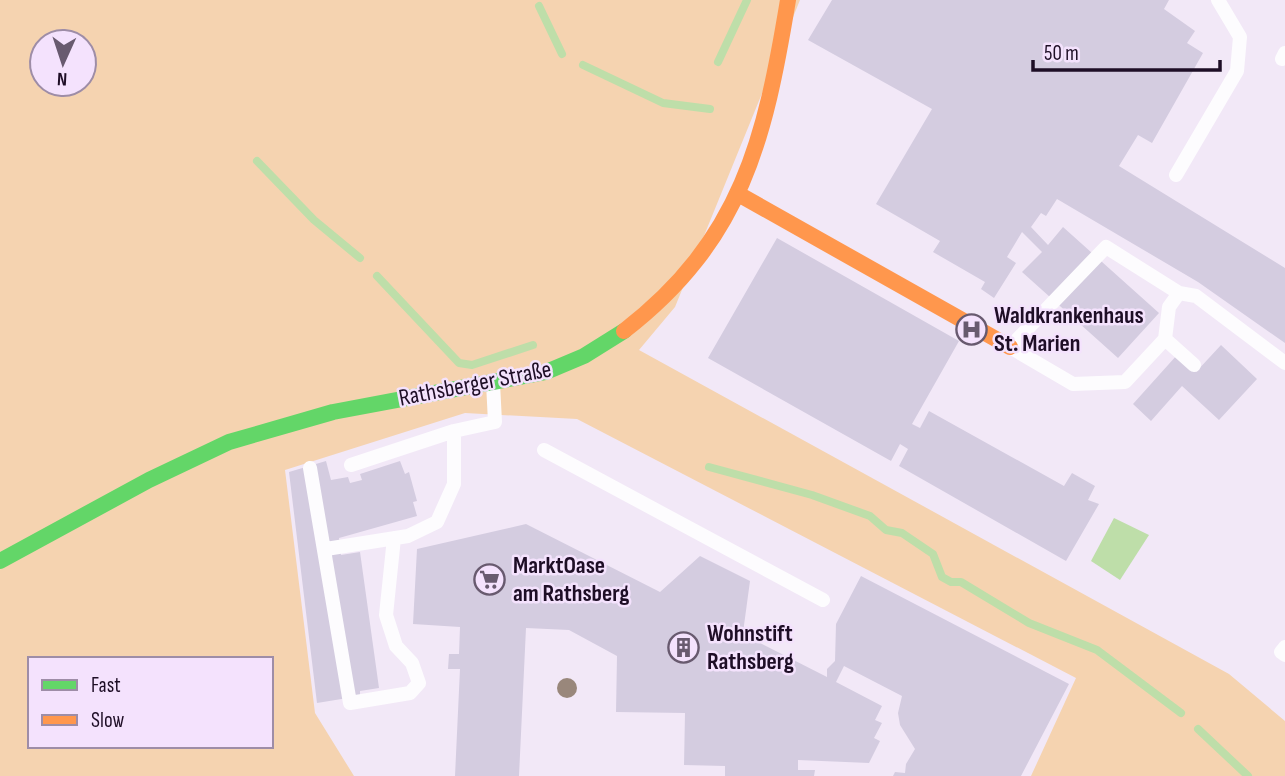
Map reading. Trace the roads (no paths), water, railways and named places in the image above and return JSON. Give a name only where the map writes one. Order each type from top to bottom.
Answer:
[{"type":"street","name":"Rathsberger Straße","points":[[0,561],[149,480],[229,442],[333,412],[547,372],[568,364],[645,317],[671,292],[718,237],[740,195],[759,142],[772,94],[788,0]]},
{"type":"street","points":[[740,195],[1010,347]]},
{"type":"lane","points":[[1176,175],[1237,71],[1240,37],[1217,0]]},
{"type":"lane","points":[[1180,293],[1169,307],[1165,339],[1125,382],[1073,384],[1010,347],[1106,247],[1180,293],[1196,296],[1285,363]]},
{"type":"lane","points":[[1165,339],[1194,365]]},
{"type":"lane","points":[[351,465],[454,431],[495,422],[493,382]]},
{"type":"lane","points":[[326,549],[408,536],[437,522],[454,484],[454,431]]},
{"type":"lane","points":[[544,450],[823,600]]},
{"type":"lane","points":[[310,468],[326,549],[350,703],[410,693],[419,684],[412,663],[396,646],[386,615],[394,538]]},
{"type":"lane","points":[[1285,647],[1281,652],[1285,655]]},
{"type":"waterway","points":[[718,62],[747,0]]},
{"type":"waterway","points":[[539,6],[562,54]]},
{"type":"waterway","points":[[583,65],[663,103],[710,109]]},
{"type":"waterway","points":[[257,161],[314,220],[360,258]]},
{"type":"waterway","points":[[377,276],[459,363],[472,365],[533,345]]},
{"type":"waterway","points":[[709,467],[812,495],[870,516],[886,530],[902,533],[933,554],[942,577],[951,582],[961,582],[1029,623],[1097,650],[1181,713]]},
{"type":"waterway","points":[[1198,729],[1248,776]]},
{"type":"place","name":"Waldkrankenhaus St. Marien","points":[[971,329]]},
{"type":"place","name":"MarktOase am Rathsberg","points":[[490,579]]},
{"type":"place","name":"Wohnstift Rathsberg","points":[[684,647]]}]
